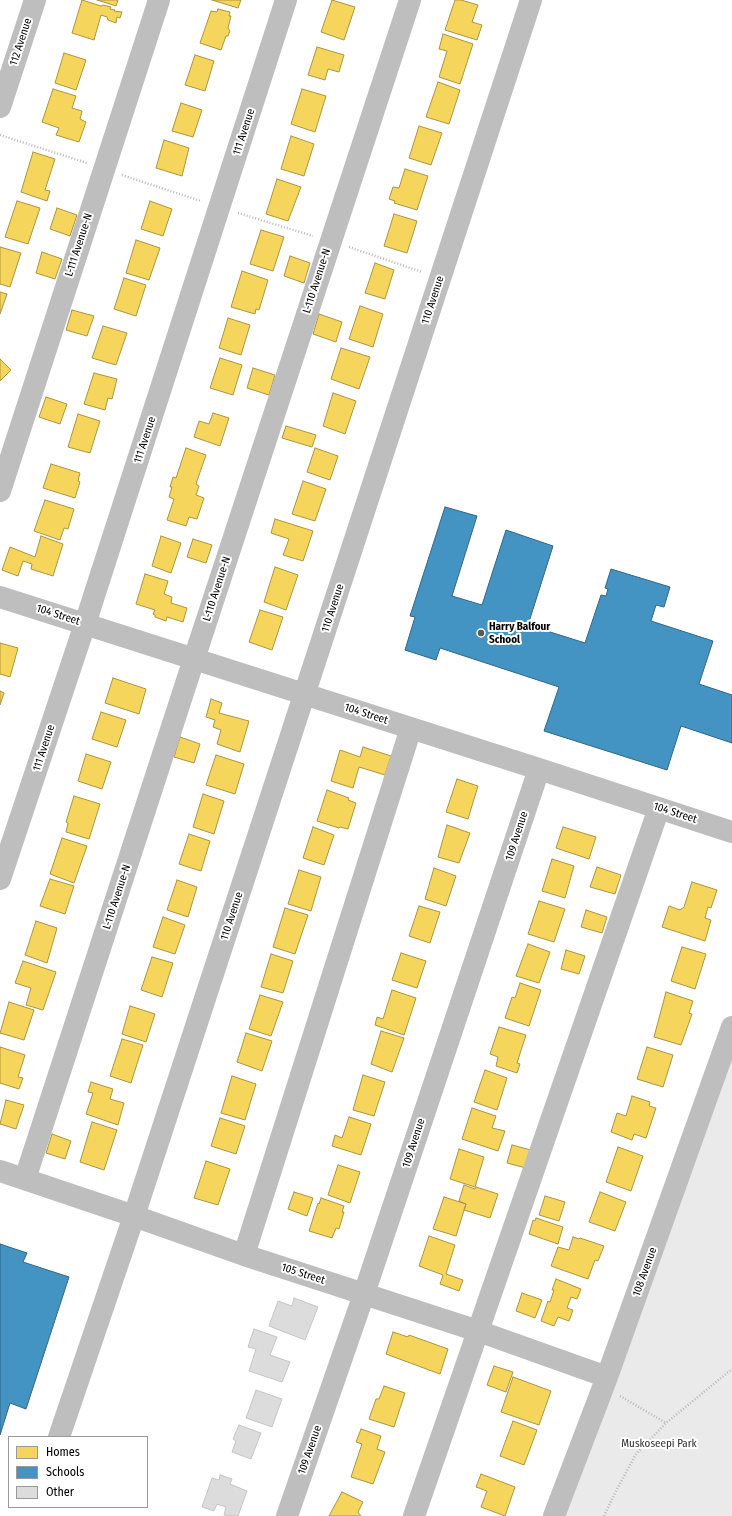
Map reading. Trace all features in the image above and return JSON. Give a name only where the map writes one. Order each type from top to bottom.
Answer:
[{"type":"street","name":"112 Avenue","points":[[0,107],[35,0]]},
{"type":"street","name":"L-111 Avenue-N","points":[[2,480],[159,0]]},
{"type":"street","name":"111 Avenue","points":[[0,879],[85,624],[286,0]]},
{"type":"street","name":"L-110 Avenue-N","points":[[25,1179],[410,0]]},
{"type":"street","name":"110 Avenue","points":[[59,1436],[134,1216],[531,0]]},
{"type":"street","name":"104 Street","points":[[0,597],[194,658],[732,832]]},
{"type":"street","points":[[244,1255],[412,728]]},
{"type":"street","name":"109 Avenue","points":[[287,1516],[364,1294],[539,769]]},
{"type":"street","points":[[414,1516],[659,808]]},
{"type":"street","name":"108 Avenue","points":[[554,1516],[605,1384],[732,1027]]},
{"type":"street","name":"105 Street","points":[[0,1171],[244,1255],[478,1331],[605,1384]]},
{"type":"path","points":[[604,1516],[636,1454],[666,1423],[732,1369]]},
{"type":"path","points":[[605,1384],[619,1395],[666,1423]]},
{"type":"green space","name":"Muskoseepi Park","points":[[732,1020],[732,1516],[556,1516]]},
{"type":"building: Homes","points":[[82,0],[101,6],[111,7],[110,9],[115,10],[114,11],[122,12],[120,18],[117,17],[116,23],[101,15],[94,40],[72,33]]},
{"type":"building: Homes","points":[[97,0],[118,0],[116,6]]},
{"type":"building: Homes","points":[[212,0],[241,0],[238,8]]},
{"type":"building: Homes","points":[[332,0],[355,7],[344,40],[321,32]]},
{"type":"building: Homes","points":[[455,0],[461,0],[478,5],[472,22],[482,25],[477,40],[445,30]]},
{"type":"building: Homes","points":[[218,9],[230,12],[229,16],[231,16],[228,28],[230,31],[228,36],[226,36],[221,50],[200,43],[211,11],[217,12]]},
{"type":"building: Homes","points":[[443,34],[473,44],[460,84],[439,77],[447,51],[439,49]]},
{"type":"building: Homes","points":[[317,47],[344,55],[339,72],[328,69],[325,80],[308,75]]},
{"type":"building: Homes","points":[[64,53],[86,60],[76,90],[55,83]]},
{"type":"building: Homes","points":[[195,55],[214,61],[205,91],[185,85]]},
{"type":"building: Homes","points":[[438,82],[460,90],[449,124],[426,117]]},
{"type":"building: Homes","points":[[53,89],[76,96],[72,108],[82,111],[80,119],[86,122],[79,142],[56,135],[59,128],[42,122]]},
{"type":"building: Homes","points":[[302,89],[326,96],[315,132],[291,124]]},
{"type":"building: Homes","points":[[181,103],[202,110],[193,137],[172,131]]},
{"type":"building: Homes","points":[[419,126],[442,133],[431,165],[409,158]]},
{"type":"building: Homes","points":[[291,136],[314,144],[304,176],[281,169]]},
{"type":"building: Homes","points":[[164,140],[189,148],[182,176],[156,168]]},
{"type":"building: Homes","points":[[33,152],[55,159],[45,190],[50,191],[47,201],[21,192]]},
{"type":"building: Homes","points":[[405,169],[428,176],[417,210],[394,203],[395,201],[389,199],[393,187],[399,188]]},
{"type":"building: Homes","points":[[277,179],[301,187],[288,221],[266,214]]},
{"type":"building: Homes","points":[[17,201],[40,208],[28,244],[5,237]]},
{"type":"building: Homes","points":[[150,201],[172,209],[163,236],[141,229]]},
{"type":"building: Homes","points":[[57,208],[77,215],[70,236],[50,229]]},
{"type":"building: Homes","points":[[394,214],[417,221],[407,253],[384,246]]},
{"type":"building: Homes","points":[[261,230],[284,237],[273,271],[250,264]]},
{"type":"building: Homes","points":[[136,240],[160,248],[149,280],[126,273]]},
{"type":"building: Homes","points":[[0,247],[21,253],[10,287],[0,284]]},
{"type":"building: Homes","points":[[42,252],[62,259],[55,279],[36,273]]},
{"type":"building: Homes","points":[[290,256],[310,263],[304,283],[284,276]]},
{"type":"building: Homes","points":[[375,263],[394,270],[385,299],[365,293]]},
{"type":"building: Homes","points":[[242,271],[268,280],[259,310],[256,309],[255,314],[231,307]]},
{"type":"building: Homes","points":[[124,278],[146,285],[136,316],[114,309]]},
{"type":"building: Homes","points":[[0,292],[7,294],[0,314]]},
{"type":"building: Homes","points":[[360,306],[383,314],[373,347],[349,339]]},
{"type":"building: Homes","points":[[72,310],[94,316],[87,336],[66,330]]},
{"type":"building: Homes","points":[[319,314],[342,322],[336,342],[313,334]]},
{"type":"building: Homes","points":[[228,318],[250,325],[241,355],[219,348]]},
{"type":"building: Homes","points":[[103,326],[127,333],[116,365],[92,358]]},
{"type":"building: Homes","points":[[341,348],[370,357],[359,389],[331,379]]},
{"type":"building: Homes","points":[[220,358],[242,365],[233,395],[210,388]]},
{"type":"building: Homes","points":[[0,359],[11,370],[0,381]]},
{"type":"building: Homes","points":[[253,368],[275,375],[269,395],[247,388]]},
{"type":"building: Homes","points":[[94,373],[117,379],[112,399],[108,398],[105,410],[84,404]]},
{"type":"building: Homes","points":[[333,393],[356,401],[345,434],[323,426]]},
{"type":"building: Homes","points":[[46,397],[67,404],[60,424],[39,417]]},
{"type":"building: Homes","points":[[213,413],[229,418],[220,446],[194,437],[199,421],[209,424]]},
{"type":"building: Homes","points":[[78,414],[100,421],[90,453],[68,447]]},
{"type":"building: Homes","points":[[286,426],[316,435],[312,447],[282,438]]},
{"type":"building: Homes","points":[[186,448],[206,455],[196,484],[199,486],[196,495],[204,498],[197,519],[189,517],[186,526],[167,520],[174,499],[169,497],[172,487],[170,487],[173,477],[176,478]]},
{"type":"building: Homes","points":[[315,448],[338,456],[330,480],[307,472]]},
{"type":"building: Homes","points":[[51,464],[80,473],[78,481],[80,482],[75,498],[43,488]]},
{"type":"building: Homes","points":[[303,481],[326,489],[315,521],[292,514]]},
{"type":"building: Homes","points":[[45,500],[74,509],[68,529],[64,528],[60,540],[34,531]]},
{"type":"building: Homes","points":[[275,519],[313,531],[303,561],[283,555],[289,539],[271,533]]},
{"type":"building: Homes","points":[[41,536],[63,544],[53,576],[31,569],[32,564],[23,561],[18,576],[2,570],[10,547],[35,557]]},
{"type":"building: Homes","points":[[161,536],[181,543],[171,573],[152,566]]},
{"type":"building: Homes","points":[[193,539],[212,545],[206,563],[187,557]]},
{"type":"building: Homes","points":[[275,567],[298,575],[286,610],[264,602]]},
{"type":"building: Homes","points":[[145,574],[168,581],[164,594],[172,597],[171,603],[187,608],[183,622],[167,617],[166,621],[155,617],[153,614],[155,610],[136,604]]},
{"type":"building: Homes","points":[[260,610],[283,617],[272,650],[249,642]]},
{"type":"building: Homes","points":[[0,643],[18,648],[10,677],[0,674]]},
{"type":"building: Homes","points":[[113,678],[146,689],[139,714],[105,703]]},
{"type":"building: Homes","points":[[0,691],[4,693],[0,705]]},
{"type":"building: Homes","points":[[211,699],[222,703],[219,713],[249,721],[240,752],[217,744],[221,730],[213,727],[215,720],[206,717]]},
{"type":"building: Homes","points":[[101,712],[126,720],[117,747],[92,739]]},
{"type":"building: Homes","points":[[180,737],[200,744],[194,763],[174,757]]},
{"type":"building: Homes","points":[[363,747],[391,756],[385,775],[359,767],[353,788],[331,781],[340,750],[360,757]]},
{"type":"building: Homes","points":[[86,754],[111,762],[102,789],[78,781]]},
{"type":"building: Homes","points":[[216,755],[244,764],[235,794],[206,785]]},
{"type":"building: Homes","points":[[457,779],[478,786],[468,819],[446,812]]},
{"type":"building: Homes","points":[[327,790],[349,798],[348,800],[356,803],[348,829],[339,828],[317,821]]},
{"type":"building: Homes","points":[[203,794],[224,801],[214,834],[193,827]]},
{"type":"building: Homes","points":[[74,796],[100,804],[89,839],[66,832],[68,823],[66,822]]},
{"type":"building: Homes","points":[[447,825],[470,833],[459,863],[438,857]]},
{"type":"building: Homes","points":[[313,827],[334,835],[324,865],[303,858]]},
{"type":"building: Homes","points":[[563,827],[596,837],[589,859],[556,848]]},
{"type":"building: Homes","points":[[189,834],[210,841],[201,871],[179,864]]},
{"type":"building: Homes","points":[[62,838],[87,846],[74,883],[50,874]]},
{"type":"building: Homes","points":[[552,859],[574,866],[565,898],[542,891]]},
{"type":"building: Homes","points":[[597,867],[621,875],[615,894],[590,887]]},
{"type":"building: Homes","points":[[434,868],[456,876],[446,906],[425,899]]},
{"type":"building: Homes","points":[[299,870],[321,877],[311,911],[288,904]]},
{"type":"building: Homes","points":[[50,879],[74,886],[65,914],[40,906]]},
{"type":"building: Homes","points":[[177,880],[197,887],[188,917],[167,910]]},
{"type":"building: Homes","points":[[692,882],[717,890],[711,908],[708,907],[705,918],[711,920],[705,941],[662,927],[669,906],[680,910],[684,907]]},
{"type":"building: Homes","points":[[539,901],[565,909],[554,942],[528,934]]},
{"type":"building: Homes","points":[[419,906],[440,912],[430,943],[409,936]]},
{"type":"building: Homes","points":[[285,908],[308,915],[295,954],[273,947]]},
{"type":"building: Homes","points":[[586,910],[607,917],[602,933],[581,927]]},
{"type":"building: Homes","points":[[163,917],[185,925],[175,954],[153,947]]},
{"type":"building: Homes","points":[[36,921],[57,928],[47,963],[25,955]]},
{"type":"building: Homes","points":[[528,944],[550,952],[539,983],[516,976]]},
{"type":"building: Homes","points":[[682,947],[706,954],[695,989],[671,981]]},
{"type":"building: Homes","points":[[566,950],[585,956],[579,974],[561,969]]},
{"type":"building: Homes","points":[[401,953],[426,961],[417,988],[392,980]]},
{"type":"building: Homes","points":[[271,954],[293,961],[283,993],[261,987]]},
{"type":"building: Homes","points":[[152,957],[173,963],[162,997],[141,990]]},
{"type":"building: Homes","points":[[23,961],[56,972],[43,1010],[26,1005],[31,988],[15,983]]},
{"type":"building: Homes","points":[[520,983],[541,990],[529,1026],[505,1018],[512,997],[515,998]]},
{"type":"building: Homes","points":[[392,990],[416,998],[404,1035],[375,1025],[377,1017],[383,1019]]},
{"type":"building: Homes","points":[[666,992],[693,1001],[689,1013],[692,1014],[681,1045],[654,1037]]},
{"type":"building: Homes","points":[[260,995],[283,1002],[271,1036],[249,1029]]},
{"type":"building: Homes","points":[[9,1002],[34,1010],[24,1040],[0,1033]]},
{"type":"building: Homes","points":[[130,1006],[155,1014],[146,1042],[122,1034]]},
{"type":"building: Homes","points":[[499,1027],[526,1035],[517,1063],[520,1064],[517,1073],[496,1066],[498,1057],[490,1054]]},
{"type":"building: Homes","points":[[381,1031],[404,1038],[392,1072],[371,1064]]},
{"type":"building: Homes","points":[[246,1033],[272,1041],[262,1071],[237,1062]]},
{"type":"building: Homes","points":[[122,1039],[143,1045],[131,1083],[110,1076]]},
{"type":"building: Homes","points":[[0,1047],[25,1055],[18,1077],[23,1078],[19,1089],[0,1083]]},
{"type":"building: Homes","points":[[647,1047],[673,1055],[663,1087],[637,1079]]},
{"type":"building: Homes","points":[[485,1070],[507,1078],[497,1110],[474,1102]]},
{"type":"building: Homes","points":[[363,1075],[385,1082],[374,1116],[353,1110]]},
{"type":"building: Homes","points":[[232,1076],[256,1084],[245,1120],[221,1113]]},
{"type":"building: Homes","points":[[91,1082],[113,1089],[110,1099],[124,1103],[118,1125],[86,1114],[93,1093],[88,1092]]},
{"type":"building: Homes","points":[[632,1096],[650,1102],[649,1106],[656,1108],[646,1138],[634,1134],[632,1140],[611,1132],[617,1113],[626,1116]]},
{"type":"building: Homes","points":[[6,1100],[24,1105],[16,1129],[0,1124]]},
{"type":"building: Homes","points":[[472,1108],[496,1116],[492,1128],[505,1131],[498,1151],[462,1139]]},
{"type":"building: Homes","points":[[349,1117],[371,1124],[361,1155],[332,1146],[335,1135],[342,1138]]},
{"type":"building: Homes","points":[[220,1118],[245,1126],[236,1154],[211,1146]]},
{"type":"building: Homes","points":[[92,1122],[117,1130],[104,1170],[80,1162]]},
{"type":"building: Homes","points":[[52,1134],[71,1141],[65,1159],[46,1153]]},
{"type":"building: Homes","points":[[512,1145],[531,1150],[526,1168],[507,1163]]},
{"type":"building: Homes","points":[[618,1147],[643,1156],[631,1191],[606,1182]]},
{"type":"building: Homes","points":[[459,1149],[484,1157],[475,1187],[450,1179]]},
{"type":"building: Homes","points":[[206,1161],[230,1169],[218,1205],[194,1198]]},
{"type":"building: Homes","points":[[338,1165],[360,1172],[350,1203],[328,1195]]},
{"type":"building: Homes","points":[[464,1185],[498,1194],[490,1218],[464,1210],[466,1204],[459,1201]]},
{"type":"building: Homes","points":[[294,1192],[313,1198],[307,1216],[288,1209]]},
{"type":"building: Homes","points":[[600,1192],[626,1202],[615,1231],[589,1222]]},
{"type":"building: Homes","points":[[545,1196],[565,1202],[559,1221],[539,1215]]},
{"type":"building: Homes","points":[[444,1197],[466,1204],[456,1236],[433,1229]]},
{"type":"building: Homes","points":[[321,1198],[344,1206],[342,1212],[344,1212],[339,1229],[336,1228],[332,1238],[309,1231]]},
{"type":"building: Homes","points":[[536,1218],[563,1227],[558,1244],[529,1234],[533,1220],[535,1221]]},
{"type":"building: Homes","points":[[429,1236],[455,1245],[446,1274],[463,1280],[459,1291],[440,1284],[443,1275],[419,1266]]},
{"type":"building: Homes","points":[[573,1237],[604,1246],[598,1261],[595,1260],[588,1279],[551,1266],[558,1247],[569,1250]]},
{"type":"building: Homes","points":[[556,1279],[581,1289],[577,1299],[571,1297],[567,1308],[573,1310],[569,1321],[558,1317],[554,1326],[541,1321],[548,1301],[550,1302]]},
{"type":"building: Homes","points":[[522,1293],[542,1300],[535,1318],[516,1311]]},
{"type":"building: Homes","points":[[393,1332],[408,1337],[409,1335],[448,1349],[440,1374],[386,1354]]},
{"type":"building: Homes","points":[[494,1366],[513,1372],[506,1392],[487,1385]]},
{"type":"building: Homes","points":[[513,1377],[551,1391],[539,1425],[501,1412]]},
{"type":"building: Homes","points":[[384,1386],[405,1393],[394,1427],[369,1419],[376,1399],[379,1399]]},
{"type":"building: Homes","points":[[513,1421],[537,1430],[524,1465],[500,1456]]},
{"type":"building: Homes","points":[[361,1429],[381,1436],[377,1449],[385,1452],[373,1484],[351,1477],[362,1444],[356,1442]]},
{"type":"building: Homes","points":[[481,1474],[515,1487],[505,1516],[481,1507],[487,1491],[476,1487]]},
{"type":"building: Homes","points":[[342,1492],[363,1502],[358,1512],[361,1516],[329,1516]]},
{"type":"building: Schools","name":"Harry Balfour School","points":[[445,507],[477,516],[452,596],[482,605],[506,530],[553,546],[528,625],[585,643],[601,595],[606,596],[608,589],[605,588],[611,569],[670,587],[664,607],[656,605],[651,621],[713,641],[699,684],[732,695],[732,743],[681,726],[667,770],[544,731],[559,687],[440,648],[436,660],[405,650],[415,617],[410,616]]},
{"type":"building: Schools","points":[[0,1244],[27,1253],[23,1262],[69,1277],[26,1409],[10,1403],[0,1435]]},
{"type":"building: Other","points":[[294,1298],[318,1307],[305,1340],[269,1326],[278,1301],[292,1306]]},
{"type":"building: Other","points":[[254,1329],[277,1337],[270,1355],[290,1362],[282,1382],[249,1371],[256,1349],[248,1347]]},
{"type":"building: Other","points":[[256,1390],[282,1399],[272,1427],[246,1418]]},
{"type":"building: Other","points":[[239,1425],[261,1433],[251,1459],[232,1452],[236,1441],[233,1439]]},
{"type":"building: Other","points":[[220,1475],[232,1479],[230,1484],[247,1491],[238,1516],[224,1515],[226,1507],[217,1504],[214,1511],[202,1507],[212,1478],[219,1480]]},
{"type":"place","name":"Harry Balfour School","points":[[481,633]]}]
